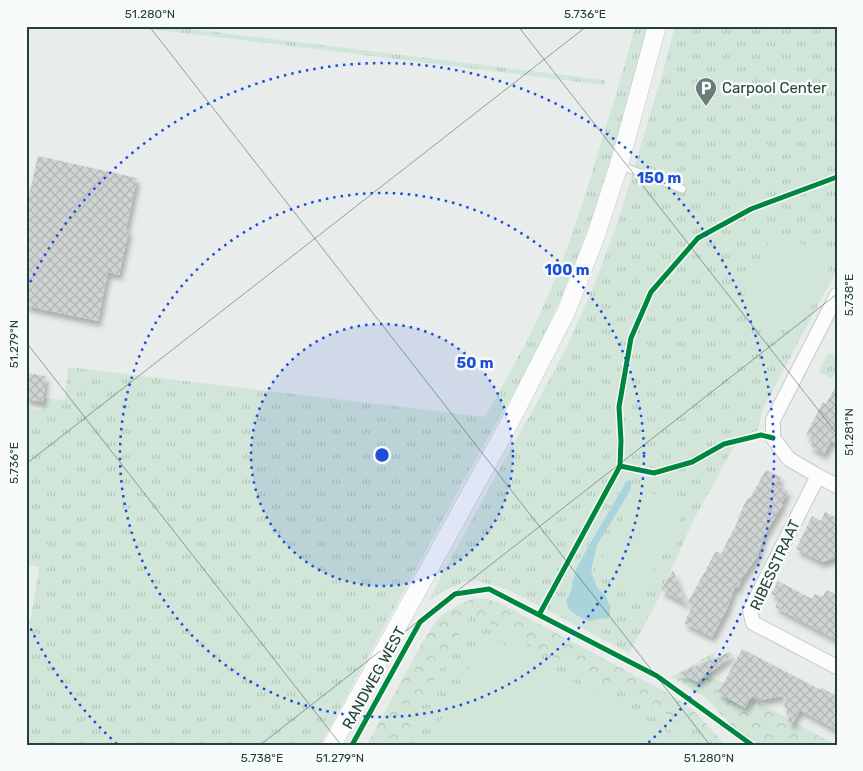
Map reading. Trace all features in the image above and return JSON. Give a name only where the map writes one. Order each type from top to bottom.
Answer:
[{"type":"street","name":"RANDWEG WEST","points":[[332,745],[510,422],[566,312],[595,238],[619,165],[657,26]]},
{"type":"street","points":[[835,300],[773,420],[773,438],[789,458],[837,486]]},
{"type":"street","name":"RIBESSTRAAT","points":[[818,476],[750,610],[753,623],[837,667]]},
{"type":"lane","points":[[619,165],[682,189]]},
{"type":"green space","points":[[123,26],[167,26],[605,80],[604,85]]},
{"type":"green space","points":[[635,26],[648,26],[638,68],[594,213],[547,329],[521,380],[474,462],[320,745],[26,745],[26,651],[39,567],[26,565],[26,409],[42,410],[44,398],[65,400],[68,367],[485,417],[529,336],[563,259],[586,192]]},
{"type":"green space","points":[[675,26],[837,26],[837,270],[762,410],[758,430],[744,436],[732,450],[693,521],[655,606],[629,653],[507,589],[478,581],[465,582],[443,591],[428,601],[570,340],[594,285],[618,221]],"holes":[[[626,482],[613,519],[597,545],[591,571],[597,587],[606,596],[566,602],[571,591],[576,569]]]},
{"type":"green space","points":[[774,231],[833,258],[797,336],[738,308]]},
{"type":"green space","points":[[828,353],[837,357],[837,370],[832,379],[819,372]]},
{"type":"green space","points":[[640,487],[685,510],[643,591],[597,568]]},
{"type":"green space","points":[[474,598],[488,599],[504,605],[673,696],[692,709],[724,743],[472,615],[466,621],[401,745],[367,745],[423,641],[438,618]]},
{"type":"green space","points":[[472,615],[725,745],[401,745],[466,621]]},
{"type":"green space","points":[[487,635],[690,745],[427,745]]},
{"type":"green space","points":[[715,652],[712,677],[836,745],[749,745],[706,698],[671,677]]},
{"type":"water","points":[[630,480],[632,482],[629,492],[597,545],[591,571],[597,587],[606,596],[610,615],[608,618],[587,620],[569,609],[566,602],[571,591],[576,569],[626,482]]},
{"type":"building","points":[[38,156],[137,178],[126,230],[129,230],[119,275],[108,272],[98,321],[26,306],[26,208]]},
{"type":"building","points":[[26,373],[46,376],[43,402],[26,399]]},
{"type":"building","points":[[837,384],[837,444],[831,441],[824,454],[810,446],[814,439],[806,435],[823,402],[826,404]]},
{"type":"building","points":[[766,470],[781,477],[777,485],[788,491],[781,504],[783,504],[764,536],[757,557],[742,578],[738,588],[735,587],[727,609],[712,637],[684,623],[692,607],[687,604],[716,551],[721,554],[747,499],[750,498]]},
{"type":"building","points":[[825,512],[837,518],[837,557],[822,562],[796,549],[812,516],[821,521]]},
{"type":"building","points":[[673,570],[686,604],[661,590]]},
{"type":"building","points":[[778,581],[812,599],[815,594],[822,597],[827,590],[837,595],[837,640],[775,607],[780,598],[771,594]]},
{"type":"building","points":[[742,649],[821,690],[822,688],[837,696],[837,730],[800,710],[791,726],[782,696],[761,700],[752,696],[745,708],[718,693]]},
{"type":"building","points":[[730,652],[732,655],[698,682],[679,673]]},
{"type":"cycle path","points":[[539,615],[620,466],[619,407],[631,338],[651,292],[698,238],[751,209],[837,177]]},
{"type":"cycle path","points":[[620,466],[654,473],[692,462],[724,444],[761,435],[773,438]]},
{"type":"cycle path","points":[[352,745],[420,622],[455,594],[489,589],[657,676],[752,745]]},
{"type":"place","name":"Carpool Center","points":[[706,107]]}]
